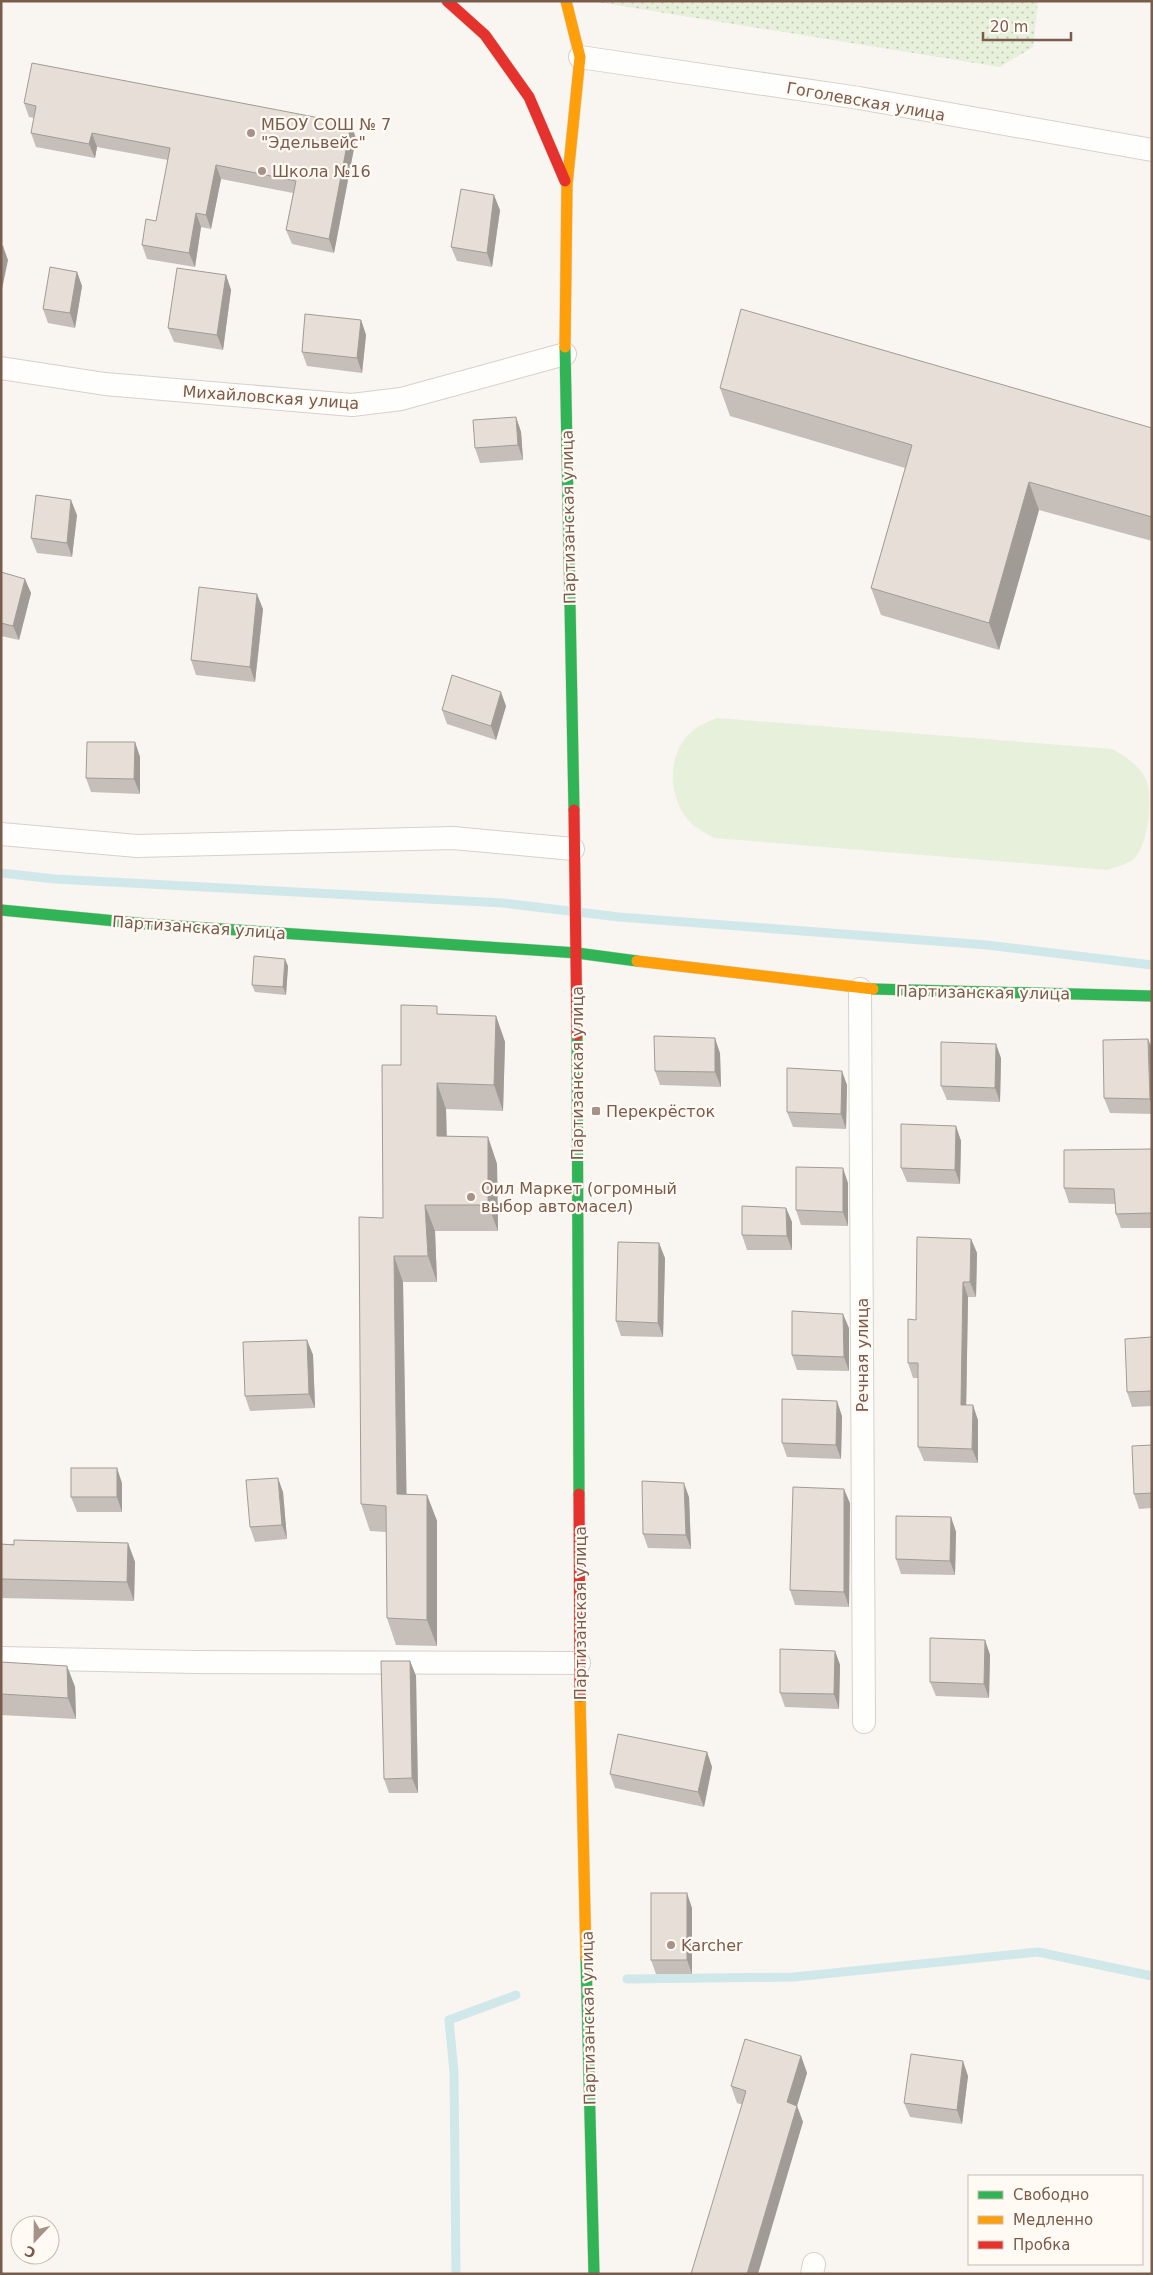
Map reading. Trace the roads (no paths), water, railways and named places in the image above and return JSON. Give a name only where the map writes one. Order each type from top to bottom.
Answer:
[{"type":"main road","name":"Партизанская улица","points":[[447,1],[485,35],[529,97],[567,185]]},
{"type":"main road","name":"Партизанская улица","points":[[566,1],[580,57],[567,185],[565,354],[576,934],[579,1663],[594,2274]]},
{"type":"main road","name":"Партизанская улица","points":[[1,910],[147,924],[576,953],[860,989],[1152,996]]},
{"type":"street","name":"Гоголевская улица","points":[[580,57],[859,98],[1152,150]]},
{"type":"street","name":"Михайловская улица","points":[[1,368],[105,384],[352,405],[400,399],[565,354]]},
{"type":"street","points":[[1,834],[137,846],[453,838],[574,859]]},
{"type":"street","name":"Речная улица","points":[[860,989],[864,1722]]},
{"type":"street","points":[[1,1658],[195,1662],[579,1663]]},
{"type":"waterway","points":[[1,873],[55,879],[503,903],[619,917],[987,945],[1152,965]]},
{"type":"waterway","points":[[627,1979],[794,1977],[1038,1952],[1152,1976]]},
{"type":"waterway","points":[[456,2274],[454,2072],[449,2020],[516,1995]]},
{"type":"place","name":"МБОУ СОШ № 7 \"Эдельвейс\"","points":[[251,133]]},
{"type":"place","name":"Школа №16","points":[[262,171]]},
{"type":"place","name":"Перекрёсток","points":[[596,1111]]},
{"type":"place","name":"Оил Маркет (огромный выбор автомасел)","points":[[471,1197]]},
{"type":"place","name":"Karcher","points":[[671,1945]]}]
